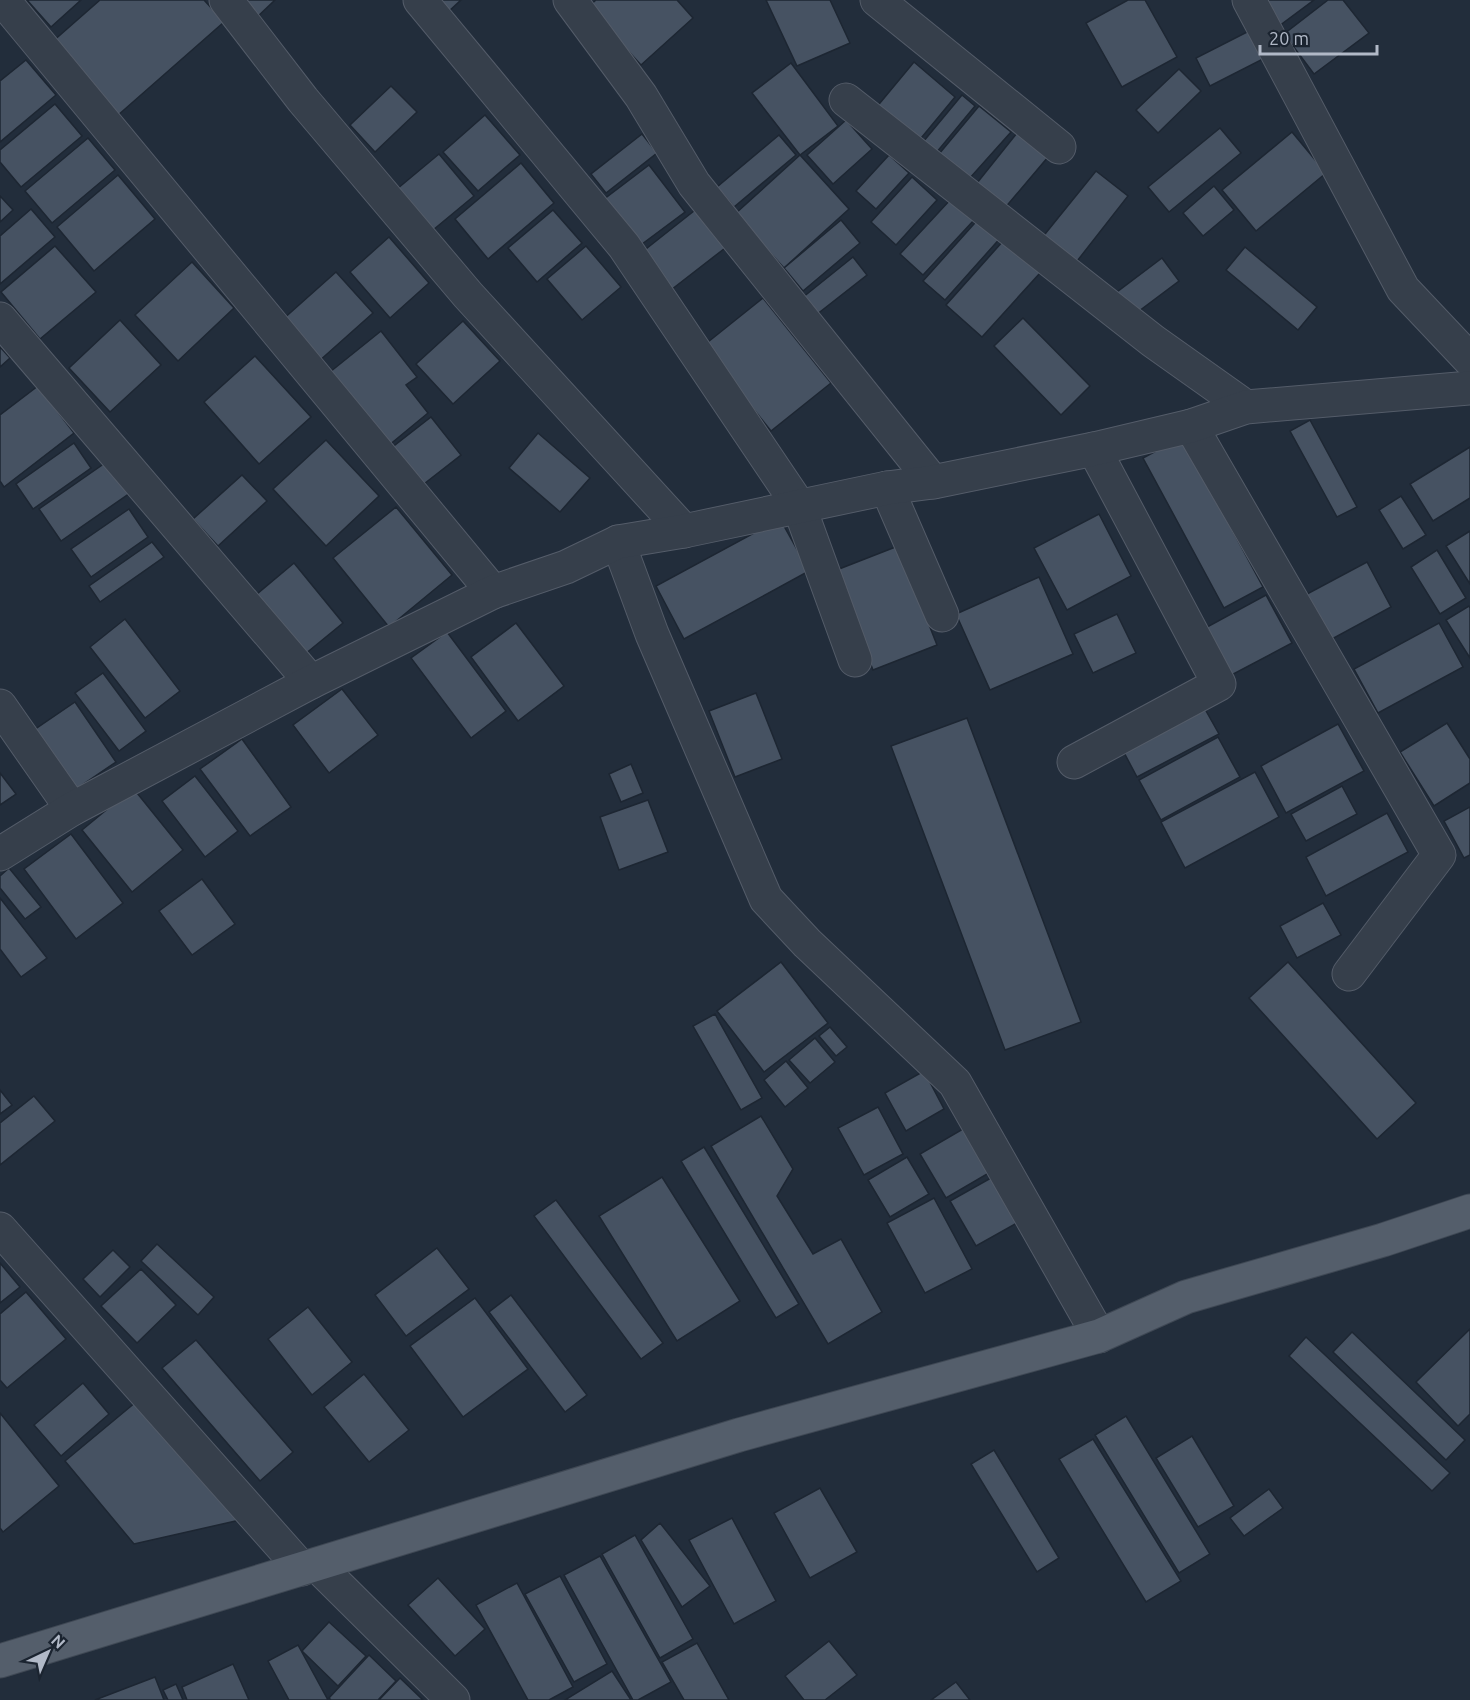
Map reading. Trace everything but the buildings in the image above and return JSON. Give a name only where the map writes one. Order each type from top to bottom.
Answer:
[{"type":"main road","points":[[0,1661],[739,1435],[1099,1336],[1186,1297],[1383,1240],[1470,1211]]},
{"type":"street","points":[[3,0],[493,592]]},
{"type":"street","points":[[226,0],[303,100],[468,295],[684,531]]},
{"type":"street","points":[[420,0],[624,246],[799,506],[855,660]]},
{"type":"street","points":[[570,0],[641,96],[694,184],[933,482]]},
{"type":"street","points":[[877,0],[1059,147]]},
{"type":"street","points":[[1249,0],[1404,289],[1470,360]]},
{"type":"street","points":[[846,100],[1153,341],[1246,407]]},
{"type":"street","points":[[0,319],[311,682]]},
{"type":"street","points":[[0,854],[72,809],[311,682],[493,592],[566,567],[618,542],[684,531],[887,488],[933,482],[1094,449],[1191,426],[1246,407],[1470,388]]},
{"type":"street","points":[[1191,426],[1439,855],[1349,974]]},
{"type":"street","points":[[1074,762],[1219,684],[1094,449]]},
{"type":"street","points":[[887,488],[942,615]]},
{"type":"street","points":[[618,542],[652,634],[766,899],[807,943],[955,1083],[1099,1336]]},
{"type":"street","points":[[0,706],[72,809]]},
{"type":"street","points":[[0,1228],[310,1567],[453,1700]]}]
